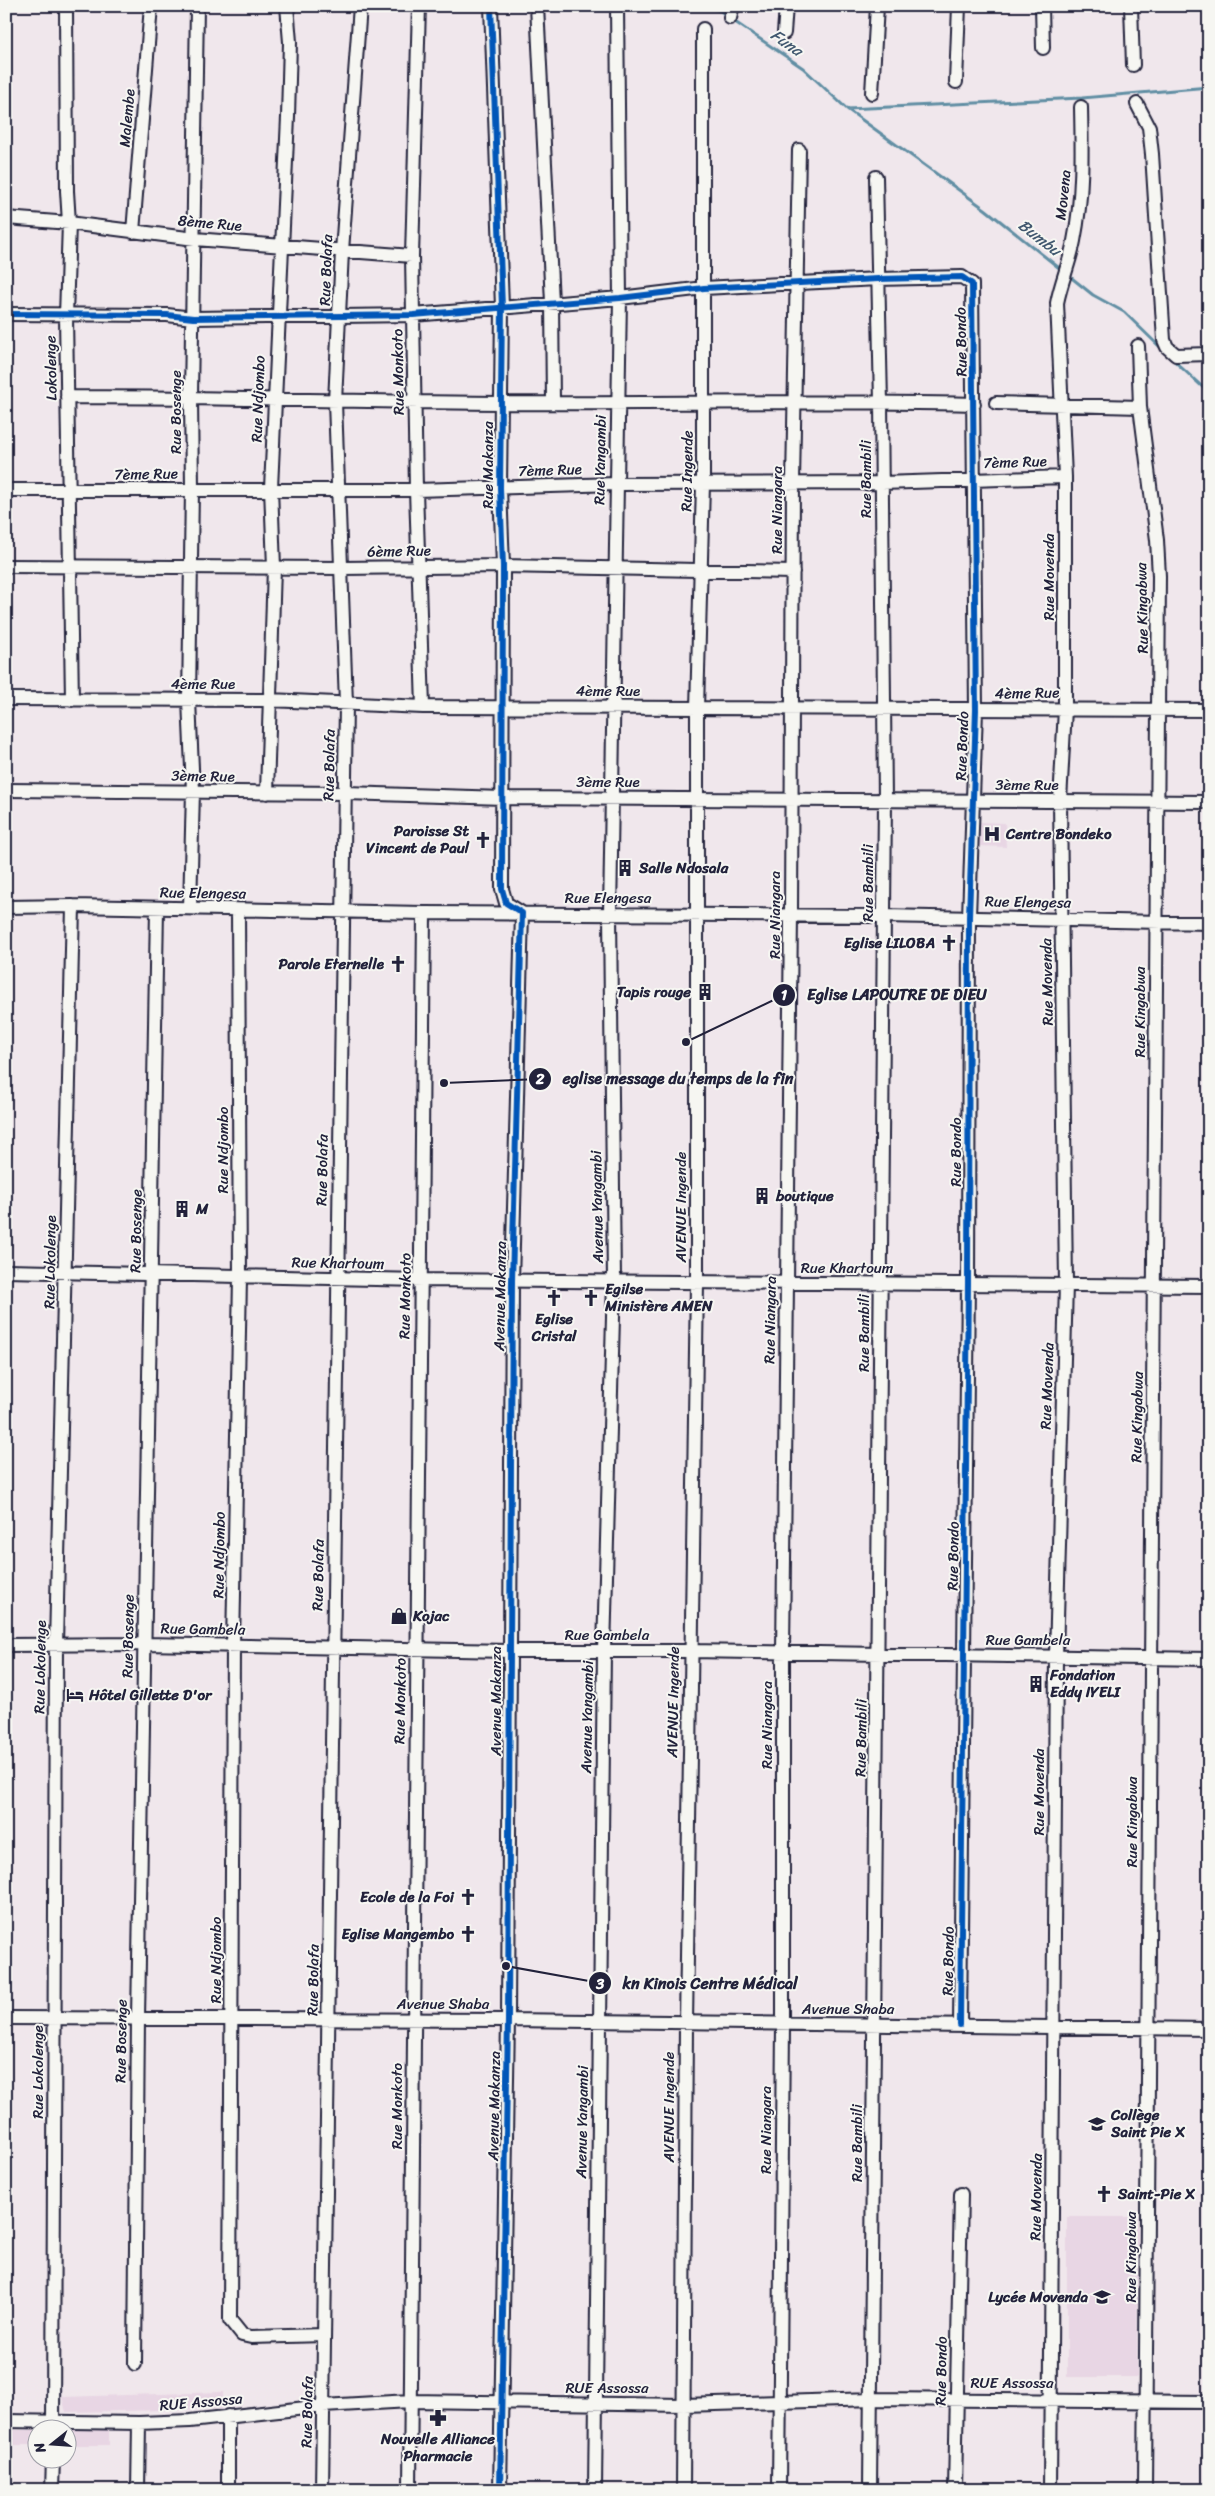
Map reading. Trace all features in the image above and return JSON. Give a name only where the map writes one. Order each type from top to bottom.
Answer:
[{"type":"street","name":"Lokolenge","points":[[66,6],[66,191],[69,223],[66,316],[72,700]]},
{"type":"street","name":"Malembe","points":[[133,232],[151,6]]},
{"type":"street","name":"Rue Bosenge","points":[[190,908],[193,792],[189,700],[192,489],[191,397],[195,239],[197,6]]},
{"type":"street","name":"Rue Ndjombo","points":[[267,793],[274,567],[271,488],[290,42],[287,6]]},
{"type":"street","name":"Rue Bolafa","points":[[322,2490],[342,912],[346,793],[343,568],[337,489],[336,402],[342,252],[360,6]]},
{"type":"street","name":"Rue Monkoto","points":[[419,6],[412,256],[416,490],[423,707]]},
{"type":"street","name":"Rue Makanza","points":[[491,6],[502,307],[500,488],[503,566],[501,707],[503,798],[502,890],[506,903],[522,913]]},
{"type":"street","points":[[537,6],[552,302],[553,402]]},
{"type":"street","points":[[784,33],[786,6]]},
{"type":"street","points":[[872,93],[877,6]]},
{"type":"street","points":[[956,82],[959,6]]},
{"type":"street","points":[[1042,6],[1042,48]]},
{"type":"street","points":[[1131,6],[1132,64]]},
{"type":"street","name":"Rue Yangambi","points":[[610,915],[620,298],[617,7]]},
{"type":"street","name":"Rue Ingende","points":[[697,914],[697,709],[704,402],[703,29]]},
{"type":"street","points":[[1137,104],[1148,126],[1152,147],[1164,340],[1166,347],[1176,355],[1209,354]]},
{"type":"street","name":"Movena","points":[[1060,284],[1074,240],[1083,175],[1081,107]]},
{"type":"street","name":"Rue Niangara","points":[[779,2490],[786,1284],[791,916],[795,284],[799,150]]},
{"type":"street","name":"Rue Bambili","points":[[870,2490],[885,800],[881,402],[876,177]]},
{"type":"street","name":"8ème Rue","points":[[6,218],[69,223],[195,239],[412,256]]},
{"type":"street","name":"Rue Bondo","points":[[878,279],[962,277],[972,284],[976,710],[969,917],[968,1283],[960,2025]]},
{"type":"street","points":[[6,314],[66,316],[167,315],[193,318],[340,315],[413,316],[552,302],[620,298],[704,288],[878,279]]},
{"type":"street","name":"Rue Movenda","points":[[1050,2490],[1056,1657],[1066,1284],[1060,801],[1065,709],[1065,477],[1057,304],[1060,284]]},
{"type":"street","name":"Rue Kingabwa","points":[[1138,346],[1140,407],[1157,540],[1160,710],[1156,921],[1155,1284],[1150,1658],[1145,2490]]},
{"type":"street","points":[[67,397],[191,397],[336,402],[704,402],[794,404],[881,402],[974,404]]},
{"type":"street","points":[[996,403],[1140,407]]},
{"type":"street","name":"7ème Rue","points":[[6,490],[271,488],[416,490],[616,484],[882,483],[1065,477]]},
{"type":"street","name":"6ème Rue","points":[[6,566],[343,568],[503,566],[793,572]]},
{"type":"street","name":"4ème Rue","points":[[6,699],[270,700],[423,707],[1209,710]]},
{"type":"street","name":"3ème Rue","points":[[6,790],[346,793],[503,798],[698,800],[1209,802]]},
{"type":"street","name":"Rue Elengesa","points":[[6,907],[72,906],[157,909],[610,915],[969,917],[1209,923]]},
{"type":"street","name":"Rue Lokolenge","points":[[53,2418],[56,1645],[66,1272],[72,906]]},
{"type":"street","name":"Rue Bosenge","points":[[135,2364],[138,2018],[157,909]]},
{"type":"street","name":"Rue Ndjombo","points":[[238,910],[240,1278],[233,1646],[230,2320],[242,2335],[251,2338],[324,2335]]},
{"type":"street","name":"Rue Monkoto","points":[[410,2490],[424,913]]},
{"type":"street","name":"Avenue Makanza","points":[[500,2490],[508,2020],[512,1281],[522,913]]},
{"type":"street","name":"AVENUE Ingende","points":[[683,2490],[690,1651],[697,1283],[697,914]]},
{"type":"street","name":"Avenue Yangambi","points":[[595,2490],[604,1651],[614,1280],[610,915]]},
{"type":"street","name":"Rue Khartoum","points":[[6,1271],[240,1278],[512,1281],[614,1280],[786,1284],[1155,1284],[1209,1286]]},
{"type":"street","name":"Rue Gambela","points":[[6,1644],[144,1644],[509,1651],[783,1652],[1209,1659]]},
{"type":"street","name":"Avenue Shaba","points":[[6,2018],[508,2020],[686,2024],[960,2025],[1209,2029]]},
{"type":"street","name":"Rue Bondo","points":[[955,2490],[961,2194]]},
{"type":"street","name":"RUE Assossa","points":[[78,2424],[139,2423],[323,2406],[410,2401],[684,2405],[872,2399],[1050,2399],[1209,2402]]},
{"type":"street","points":[[228,2416],[228,2490]]},
{"type":"street","name":"RUE Assossa","points":[[6,2421],[28,2423]]},
{"type":"street","points":[[138,2490],[139,2423]]},
{"type":"street","points":[[52,2490],[53,2468]]},
{"type":"shaded area","name":"Centre Bondeko","points":[[978,822],[1005,823],[1006,847],[977,846]]},
{"type":"shaded area","name":"Lycée Movenda","points":[[1067,2217],[1138,2217],[1137,2377],[1067,2377]]},
{"type":"shaded area","points":[[223,2392],[223,2409],[66,2412],[62,2397]]},
{"type":"shaded area","points":[[109,2429],[109,2445],[78,2445],[78,2430]]},
{"type":"shaded area","points":[[6,2430],[28,2430],[28,2445],[6,2445]]},
{"type":"waterway","name":"Funa","points":[[705,6],[721,11],[727,16]]},
{"type":"waterway","name":"Bumbu","points":[[732,20],[803,68],[847,109],[985,209],[1063,271]]},
{"type":"waterway","points":[[847,109],[1082,98],[1209,87]]},
{"type":"waterway","name":"Bumbu","points":[[1068,275],[1093,295],[1124,312],[1163,350]]},
{"type":"waterway","name":"Bumbu","points":[[1171,358],[1209,393]]},
{"type":"cycle path","points":[[491,6],[502,307],[500,488],[503,566],[502,889],[506,903],[522,913],[512,1281],[508,2020],[500,2490]]},
{"type":"cycle path","points":[[6,314],[167,315],[193,318],[413,315],[620,298],[704,288],[878,279],[962,277],[972,284],[976,710],[969,917],[968,1283],[960,2025]]},
{"type":"place","name":"Centre Bondeko","points":[[992,834]]},
{"type":"place","name":"Paroisse St Vincent de Paul","points":[[483,840]]},
{"type":"place","name":"Salle Ndosala","points":[[625,868]]},
{"type":"place","name":"Eglise LILOBA","points":[[949,943]]},
{"type":"place","name":"Parole Eternelle","points":[[398,964]]},
{"type":"place","name":"Tapis rouge","points":[[705,992]]},
{"type":"place","name":"Eglise LAPOUTRE DE DIEU","points":[[686,1042]]},
{"type":"place","name":"eglise message du temps de la fin","points":[[444,1083]]},
{"type":"place","name":"boutique","points":[[762,1196]]},
{"type":"place","name":"M","points":[[182,1209]]},
{"type":"place","name":"Eglise Cristal","points":[[554,1298]]},
{"type":"place","name":"Egilse Ministère AMEN","points":[[591,1298]]},
{"type":"place","name":"Kojac","points":[[399,1616]]},
{"type":"place","name":"Fondation Eddy IYELI","points":[[1036,1684]]},
{"type":"place","name":"Hôtel Gillette D'or","points":[[75,1695]]},
{"type":"place","name":"Ecole de la Foi","points":[[468,1897]]},
{"type":"place","name":"Eglise Mangembo","points":[[468,1934]]},
{"type":"place","name":"kn Kinois Centre Médical","points":[[506,1966]]},
{"type":"place","name":"Collège Saint Pie X","points":[[1097,2124]]},
{"type":"place","name":"Saint-Pie X","points":[[1104,2194]]},
{"type":"place","name":"Lycée Movenda","points":[[1102,2297]]},
{"type":"place","name":"Nouvelle Alliance Pharmacie","points":[[438,2418]]}]
